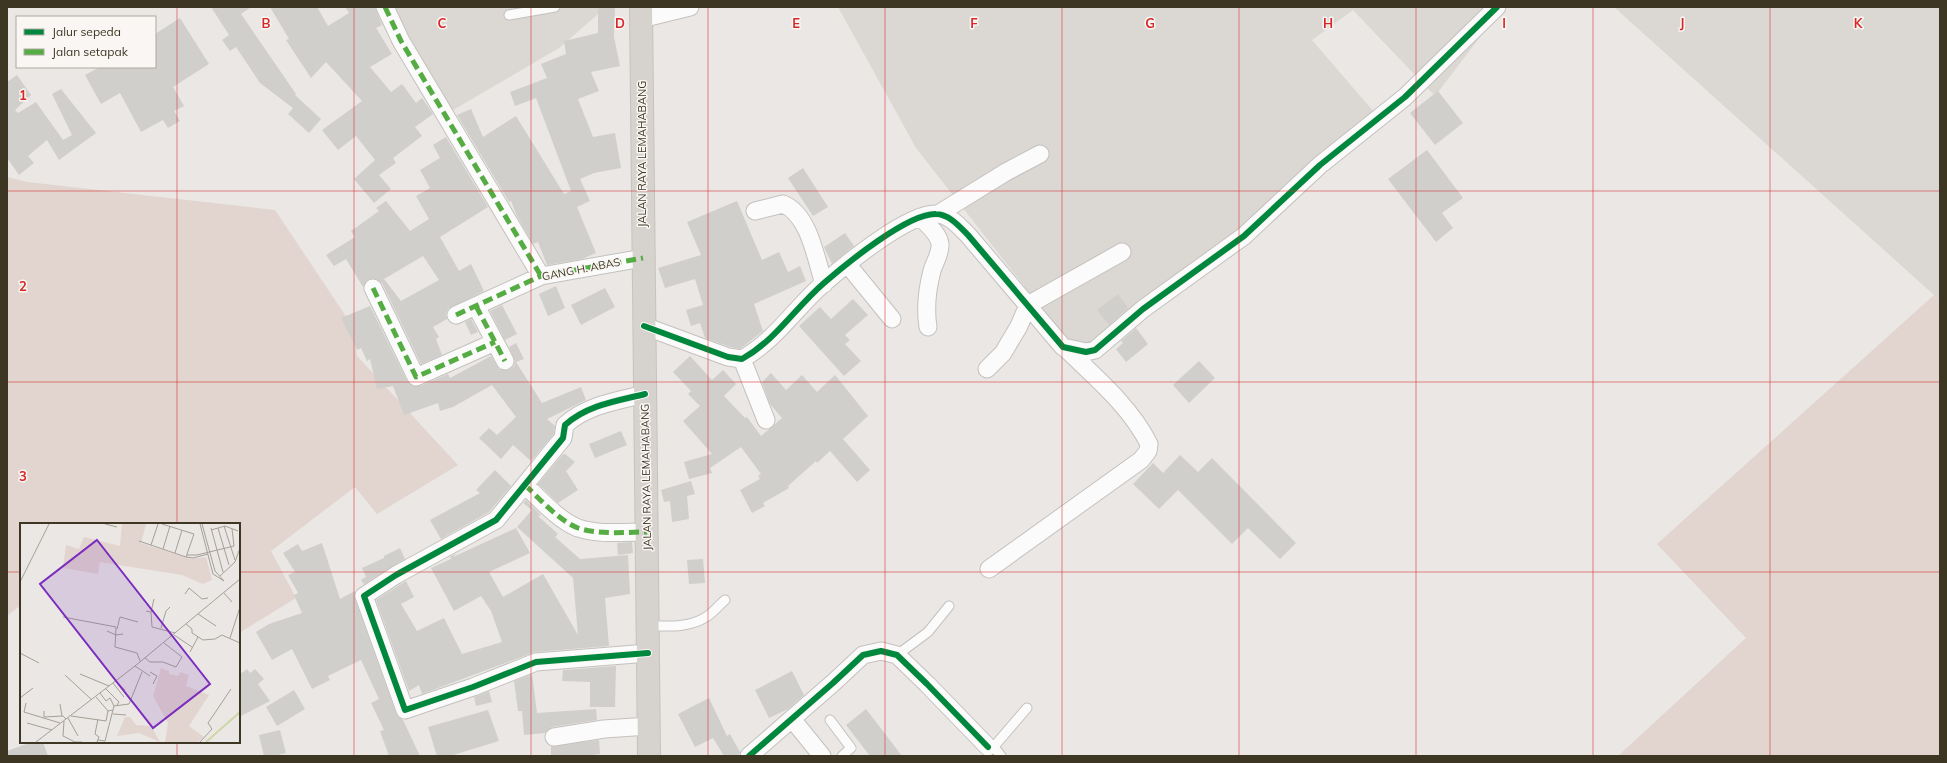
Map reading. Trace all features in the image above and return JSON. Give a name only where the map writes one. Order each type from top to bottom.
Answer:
[{"type":"main road","name":"JALAN RAYA LEMAHABANG","points":[[641,13],[649,756]]},
{"type":"street","points":[[385,7],[401,41],[541,276]]},
{"type":"street","points":[[641,13],[690,7]]},
{"type":"street","points":[[1063,347],[1086,352],[1095,350],[1143,309],[1244,236],[1320,166],[1405,97],[1498,7]]},
{"type":"street","points":[[644,326],[728,356],[742,359],[764,345],[824,284],[878,241],[920,217],[938,214],[1006,172],[1040,154]]},
{"type":"street","points":[[755,212],[783,204],[794,210],[803,221],[824,284]]},
{"type":"street","points":[[938,214],[952,220],[968,235],[1063,347],[1102,383],[1138,423],[1149,444],[1148,451],[1140,460],[989,570]]},
{"type":"street","points":[[920,217],[938,238],[941,245],[932,270],[929,288],[926,310],[928,327]]},
{"type":"street","points":[[987,369],[1003,353],[1019,326],[1028,305],[1122,252]]},
{"type":"street","name":"GANG H. ABAS","points":[[456,315],[541,276],[643,258]]},
{"type":"street","points":[[848,265],[892,319]]},
{"type":"street","points":[[374,288],[416,377],[495,342]]},
{"type":"street","points":[[476,306],[505,361]]},
{"type":"street","points":[[742,359],[766,420]]},
{"type":"street","points":[[645,394],[600,405],[576,414],[565,425],[563,438],[496,520],[396,575],[364,596],[404,710],[473,687],[536,662],[648,653]]},
{"type":"street","points":[[525,485],[562,518],[578,528],[597,531],[647,532]]},
{"type":"street","points":[[749,756],[863,654],[881,651],[897,655],[994,750]]},
{"type":"street","points":[[792,719],[822,756]]},
{"type":"street","points":[[554,737],[604,729],[649,726]]},
{"type":"lane","points":[[510,15],[555,7]]},
{"type":"lane","points":[[648,626],[674,626],[695,623],[707,616],[725,600]]},
{"type":"lane","points":[[897,655],[928,632],[949,606]]},
{"type":"lane","points":[[994,750],[1027,708]]},
{"type":"lane","points":[[830,720],[851,748],[842,756]]},
{"type":"shaded area","points":[[388,7],[608,7],[559,48],[443,116]]},
{"type":"shaded area","points":[[838,7],[1503,7],[1435,96],[1353,10],[1312,40],[1380,119],[1078,355],[916,148]]},
{"type":"shaded area","points":[[1614,7],[1940,7],[1940,300],[1934,295]]},
{"type":"shaded area","points":[[7,177],[27,182],[275,210],[351,324],[357,356],[458,465],[377,514],[355,487],[271,551],[296,598],[240,632],[240,523],[20,523],[20,606],[7,616]]},
{"type":"shaded area","points":[[1934,295],[1940,300],[1940,756],[1618,756],[1746,638],[1657,544]]},
{"type":"building","points":[[211,7],[251,7],[241,14],[296,94],[295,95],[321,119],[309,133],[288,114],[293,108],[260,83],[236,47],[230,51],[222,40],[229,35]]},
{"type":"building","points":[[270,7],[317,7],[328,26],[349,13],[345,7],[375,7],[382,25],[376,28],[392,54],[370,67],[391,92],[402,84],[416,103],[422,98],[433,114],[415,127],[422,136],[393,158],[396,163],[379,175],[391,189],[374,203],[354,179],[375,160],[356,136],[338,150],[322,130],[362,101],[326,62],[311,78],[286,40],[289,39]]},
{"type":"building","points":[[598,7],[615,7],[614,37],[620,66],[591,72],[599,91],[578,99],[593,137],[615,133],[621,168],[594,173],[580,179],[590,201],[577,207],[596,253],[582,259],[547,265],[538,242],[533,244],[517,216],[511,201],[509,202],[457,115],[471,109],[483,137],[516,116],[564,194],[571,191],[536,98],[515,106],[510,92],[547,78],[541,64],[566,54],[564,41],[598,33]]},
{"type":"building","points":[[180,18],[209,64],[173,87],[184,106],[174,111],[180,121],[168,128],[163,120],[141,132],[120,93],[101,104],[85,75],[98,68],[156,68],[156,33]]},
{"type":"building","points":[[17,75],[31,95],[15,110],[18,113],[36,102],[63,140],[72,135],[52,94],[61,89],[96,133],[59,160],[47,140],[28,156],[34,163],[19,175],[7,158],[7,82]]},
{"type":"building","points":[[1438,91],[1463,123],[1435,145],[1410,113]]},
{"type":"building","points":[[446,137],[488,207],[440,237],[459,271],[471,264],[484,291],[448,309],[446,314],[447,319],[433,327],[439,337],[436,339],[442,355],[421,364],[382,283],[378,280],[369,279],[363,287],[346,259],[334,266],[326,255],[355,237],[351,231],[379,211],[376,208],[386,201],[410,231],[429,219],[416,196],[430,188],[420,170],[440,158],[433,145]],"holes":[[[423,256],[439,280],[401,301],[384,279]]]},
{"type":"building","points":[[1427,150],[1463,198],[1442,213],[1453,228],[1436,242],[1388,179]]},
{"type":"building","points":[[803,168],[828,207],[813,216],[788,178]]},
{"type":"building","points":[[737,201],[762,260],[779,252],[788,272],[800,266],[806,281],[754,304],[763,331],[740,349],[705,338],[700,323],[691,326],[686,310],[703,305],[695,279],[665,288],[658,268],[701,255],[687,222]]},
{"type":"building","points":[[845,233],[854,246],[832,264],[824,247]]},
{"type":"building","points":[[556,286],[565,308],[548,316],[539,294]]},
{"type":"building","points":[[605,288],[615,307],[581,325],[571,305]]},
{"type":"building","points":[[1118,294],[1128,308],[1109,325],[1097,310]]},
{"type":"building","points":[[853,299],[868,315],[845,335],[850,340],[845,344],[861,361],[844,376],[799,326],[820,307],[831,319]]},
{"type":"building","points":[[502,305],[517,334],[505,340],[490,311]]},
{"type":"building","points":[[370,306],[407,381],[411,385],[420,386],[448,374],[450,378],[491,356],[499,369],[509,370],[514,366],[515,361],[509,347],[516,343],[524,359],[516,362],[542,403],[581,387],[586,400],[547,419],[555,426],[554,434],[531,461],[513,445],[501,459],[479,438],[489,428],[497,435],[516,417],[492,385],[453,407],[440,411],[438,403],[404,415],[393,386],[377,389],[370,359],[367,361],[361,348],[357,350],[341,318]]},
{"type":"building","points":[[471,319],[478,332],[471,335],[465,322]]},
{"type":"building","points":[[1136,328],[1148,344],[1126,362],[1116,349],[1123,343],[1121,341]]},
{"type":"building","points":[[690,356],[712,380],[723,370],[736,384],[724,396],[745,418],[747,417],[761,436],[782,418],[770,404],[762,382],[771,373],[786,390],[802,375],[817,392],[835,375],[868,416],[843,439],[870,470],[857,482],[830,451],[817,463],[816,461],[788,486],[789,488],[763,503],[765,506],[752,513],[740,490],[760,479],[758,476],[761,474],[741,447],[710,468],[712,473],[689,479],[684,462],[712,454],[683,421],[700,406],[688,394],[691,391],[673,372]]},
{"type":"building","points":[[1199,361],[1215,378],[1189,403],[1173,385]]},
{"type":"building","points":[[621,431],[627,445],[595,458],[589,444]]},
{"type":"building","points":[[565,454],[575,462],[566,471],[578,490],[558,503],[538,484],[562,455]]},
{"type":"building","points":[[1180,455],[1198,472],[1212,458],[1296,543],[1280,559],[1248,528],[1232,544],[1178,490],[1159,509],[1133,484],[1153,463],[1163,473]]},
{"type":"building","points":[[495,470],[511,486],[489,512],[441,539],[430,520],[480,493],[476,490]]},
{"type":"building","points":[[691,481],[695,494],[687,496],[689,519],[672,522],[670,501],[664,502],[661,490]]},
{"type":"building","points":[[526,500],[541,515],[538,516],[558,534],[555,537],[580,559],[628,555],[630,594],[605,598],[609,646],[535,652],[422,694],[419,685],[409,691],[376,600],[406,581],[414,597],[401,604],[417,631],[444,618],[462,654],[502,642],[491,611],[481,596],[454,611],[431,568],[451,559],[450,557],[457,553],[453,557],[516,528],[530,553],[489,572],[503,597],[543,574],[578,635],[573,578],[517,527],[532,510],[523,503]]},
{"type":"building","points":[[632,542],[633,553],[618,555],[617,543]]},
{"type":"building","points":[[322,543],[340,599],[355,591],[355,599],[396,713],[403,720],[420,756],[389,756],[380,731],[384,730],[371,703],[379,699],[361,660],[328,676],[330,680],[312,689],[292,649],[272,660],[256,632],[269,624],[302,613],[294,595],[298,593],[288,575],[295,572],[283,553],[298,544],[302,551]]},
{"type":"building","points":[[400,548],[405,559],[364,584],[361,580],[366,577],[362,568],[384,558],[384,556]]},
{"type":"building","points":[[703,559],[705,583],[689,584],[687,560]]},
{"type":"building","points":[[616,666],[615,707],[590,707],[590,682],[562,681],[563,670]]},
{"type":"building","points":[[247,669],[250,673],[255,669],[264,679],[258,684],[270,701],[240,716],[240,674]]},
{"type":"building","points":[[792,671],[804,695],[788,709],[769,718],[755,690]]},
{"type":"building","points":[[532,674],[537,713],[596,709],[597,720],[552,727],[545,733],[524,735],[522,711],[518,711],[514,681]]},
{"type":"building","points":[[294,690],[305,709],[277,726],[266,707]]},
{"type":"building","points":[[489,691],[492,702],[476,706],[474,697]]},
{"type":"building","points":[[709,698],[727,736],[730,734],[740,752],[739,756],[724,756],[713,738],[695,747],[678,714]]},
{"type":"building","points":[[866,709],[902,756],[870,756],[846,725]]},
{"type":"building","points":[[488,710],[499,741],[450,756],[437,756],[428,727]]},
{"type":"building","points":[[280,730],[286,753],[274,756],[264,756],[259,735]]},
{"type":"building","points":[[599,740],[600,754],[586,756],[551,756],[551,746]]},
{"type":"building","points":[[29,743],[43,743],[48,756],[7,756],[7,751]]},
{"type":"marked path","points":[[385,7],[401,41],[541,276]]},
{"type":"marked path","points":[[456,315],[541,276],[643,258]]},
{"type":"marked path","points":[[373,288],[416,377],[495,342]]},
{"type":"marked path","points":[[476,306],[505,361]]},
{"type":"marked path","points":[[525,485],[556,515],[578,528],[595,532],[647,532]]},
{"type":"cycle path","points":[[644,326],[728,357],[742,359],[765,343],[814,293],[834,275],[878,241],[894,230],[910,222],[924,216],[936,214],[950,219],[968,235],[1063,347],[1086,352],[1095,350],[1143,309],[1244,236],[1320,165],[1405,97],[1497,7]]},
{"type":"cycle path","points":[[645,394],[593,408],[574,418],[565,425],[563,438],[496,520],[396,575],[364,596],[405,710],[473,687],[536,662],[648,653]]},
{"type":"cycle path","points":[[749,756],[863,655],[881,651],[897,655],[988,747]]}]
